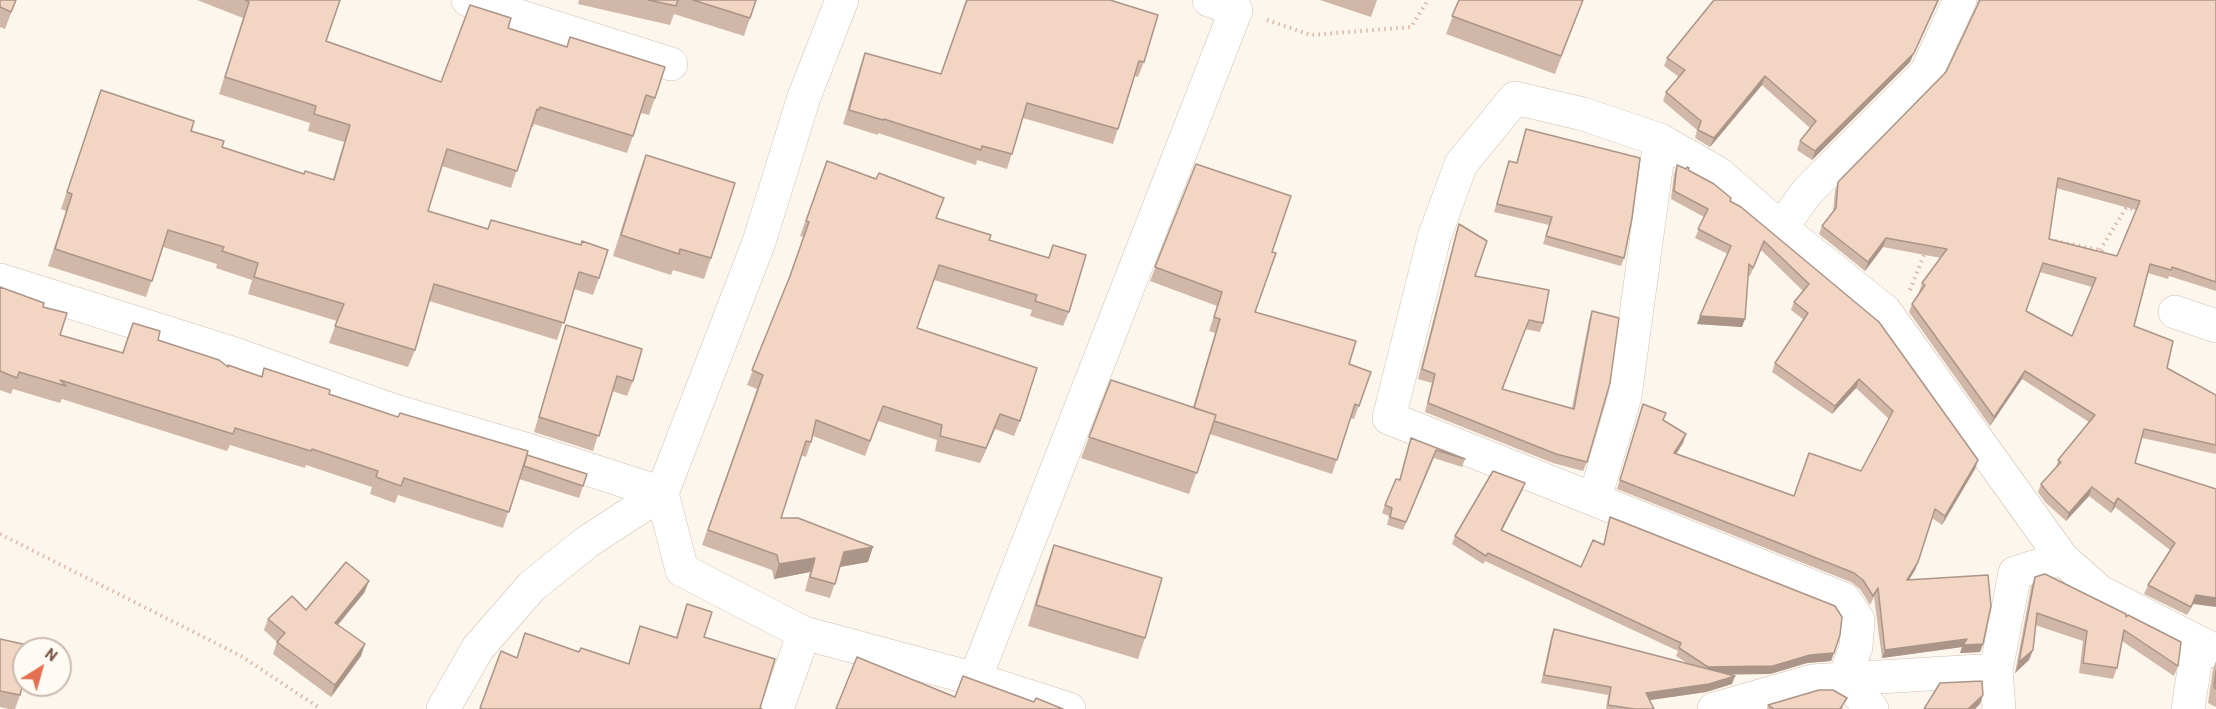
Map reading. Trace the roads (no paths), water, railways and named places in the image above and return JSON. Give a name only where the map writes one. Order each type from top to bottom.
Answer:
[{"type":"street","points":[[468,0],[671,64]]},
{"type":"street","points":[[842,0],[804,97],[759,242],[662,493],[682,570],[804,633],[975,679],[1070,709]]},
{"type":"street","points":[[1781,228],[1807,192],[1926,73],[1960,0]]},
{"type":"street","points":[[975,679],[1223,5]]},
{"type":"street","points":[[1844,679],[1856,646],[1858,620],[1844,599],[1595,498],[1389,418],[1434,238],[1461,164],[1515,98],[1582,114],[1660,140],[1718,174],[1885,311],[2062,558],[2100,591],[2207,647],[2188,709]]},
{"type":"street","points":[[1595,498],[1625,396],[1660,140]]},
{"type":"street","points":[[0,280],[235,354],[392,410],[525,449],[662,493]]},
{"type":"street","points":[[2175,312],[2216,326]]},
{"type":"street","points":[[443,709],[478,648],[532,586],[587,542],[662,493]]},
{"type":"street","points":[[1999,709],[1996,670],[2015,573],[2062,558]]},
{"type":"street","points":[[777,709],[804,633]]},
{"type":"street","points":[[1724,707],[1812,681],[1996,670]]},
{"type":"street","points":[[1844,679],[1872,709]]}]
